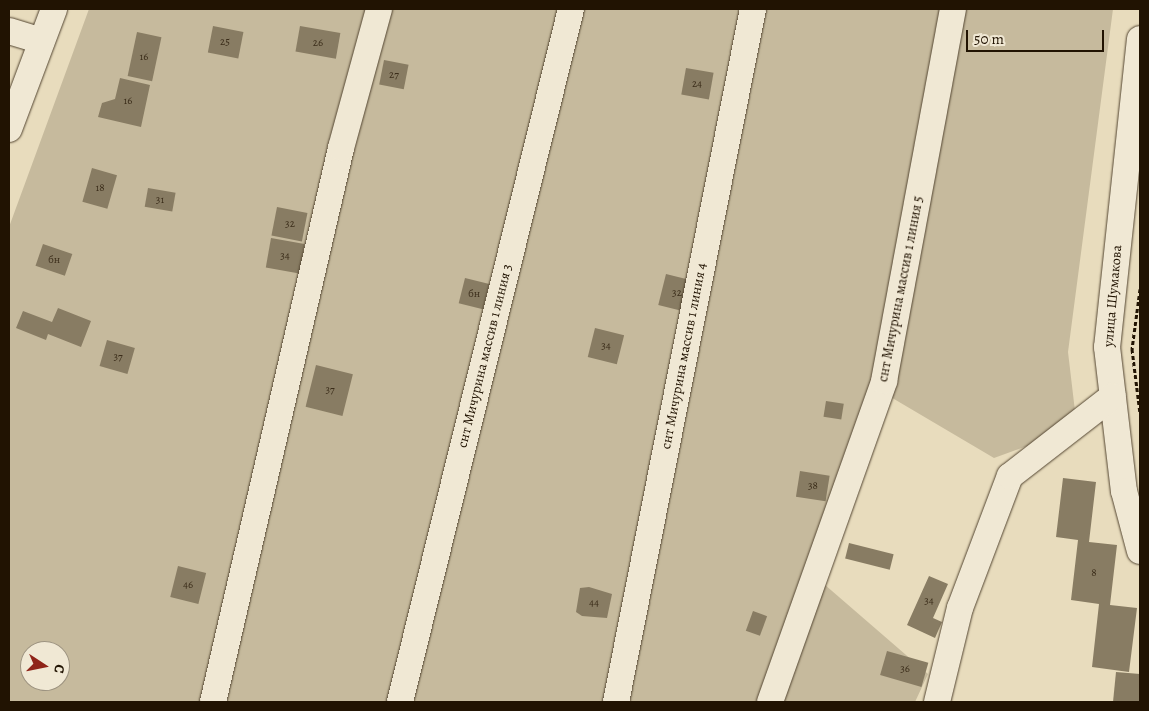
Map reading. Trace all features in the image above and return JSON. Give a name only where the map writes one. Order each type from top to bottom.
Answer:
[{"type":"street","points":[[9,129],[54,9]]},
{"type":"street","points":[[213,702],[341,148],[379,9]]},
{"type":"street","name":"снт Мичурина массив 1 линия 3","points":[[400,702],[571,9]]},
{"type":"street","name":"снт Мичурина массив 1 линия 4","points":[[616,702],[753,9]]},
{"type":"street","name":"снт Мичурина массив 1 линия 5","points":[[770,702],[884,381],[953,9]]},
{"type":"street","points":[[9,31],[42,41]]},
{"type":"street","name":"улица Шумакова","points":[[1140,38],[1107,347],[1124,491],[1140,551]]},
{"type":"street","points":[[938,702],[960,608],[1010,476],[1113,396]]},
{"type":"path","points":[[1140,289],[1132,350],[1140,413]]},
{"type":"shaded area","points":[[89,9],[1113,9],[1068,352],[1077,428],[994,458],[872,386],[817,578],[928,674],[915,702],[9,702],[9,227]]},
{"type":"building","points":[[213,26],[243,32],[238,58],[208,53]]},
{"type":"building","points":[[300,26],[340,33],[336,59],[295,52]]},
{"type":"building","points":[[137,32],[161,37],[152,81],[128,76]]},
{"type":"building","points":[[384,60],[409,65],[404,89],[379,85]]},
{"type":"building","points":[[686,68],[714,73],[709,99],[681,95]]},
{"type":"building","points":[[120,78],[150,85],[141,127],[98,117],[102,103],[115,99]]},
{"type":"building","points":[[92,168],[117,175],[107,209],[82,202]]},
{"type":"building","points":[[148,188],[176,193],[172,212],[145,207]]},
{"type":"building","points":[[277,207],[307,213],[302,241],[271,235]]},
{"type":"building","points":[[271,238],[304,244],[299,273],[266,268]]},
{"type":"building","points":[[43,244],[72,254],[65,276],[36,266]]},
{"type":"building","points":[[666,274],[695,281],[687,312],[658,305]]},
{"type":"building","points":[[465,278],[489,284],[483,309],[459,303]]},
{"type":"building","points":[[58,308],[91,321],[81,347],[48,334],[46,340],[16,328],[23,311],[52,322]]},
{"type":"building","points":[[595,328],[624,335],[617,364],[588,357]]},
{"type":"building","points":[[107,340],[135,348],[127,374],[100,366]]},
{"type":"building","points":[[316,365],[353,374],[342,416],[306,407]]},
{"type":"building","points":[[826,401],[844,404],[841,420],[823,417]]},
{"type":"building","points":[[800,471],[830,476],[826,501],[796,497]]},
{"type":"building","points":[[1063,478],[1096,482],[1089,542],[1117,545],[1110,605],[1137,608],[1129,672],[1092,667],[1099,604],[1071,600],[1078,540],[1056,537]]},
{"type":"building","points":[[849,543],[894,554],[890,570],[845,559]]},
{"type":"building","points":[[178,566],[206,573],[198,604],[170,597]]},
{"type":"building","points":[[929,576],[948,584],[933,618],[942,622],[935,638],[907,625]]},
{"type":"building","points":[[589,587],[612,594],[607,618],[582,616],[576,612],[580,588]]},
{"type":"building","points":[[753,611],[767,616],[760,636],[746,631]]},
{"type":"building","points":[[887,651],[928,663],[921,687],[880,675]]},
{"type":"building","points":[[1116,672],[1140,674],[1140,702],[1113,702]]}]
